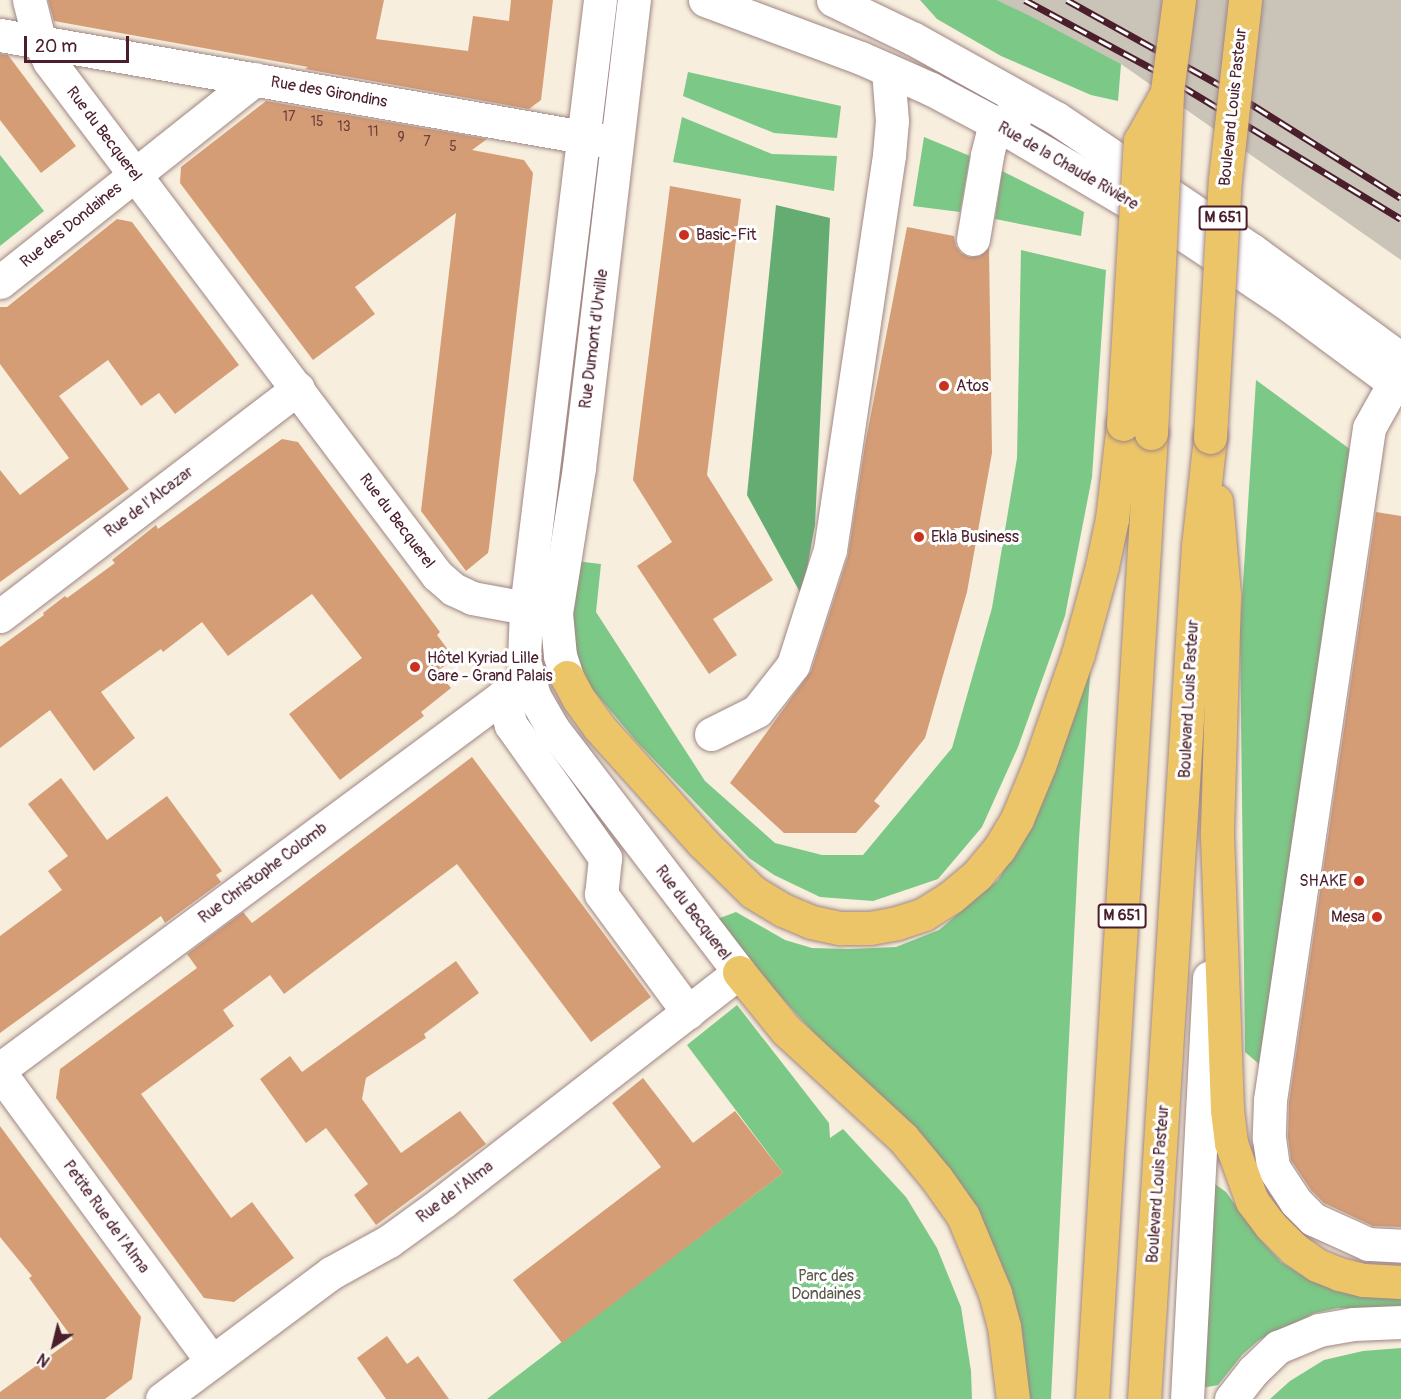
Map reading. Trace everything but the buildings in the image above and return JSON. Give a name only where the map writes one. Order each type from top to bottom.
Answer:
[{"type":"highway","points":[[567,677],[578,698],[598,726],[702,842],[753,892],[783,910],[811,922],[840,928],[879,927],[924,914],[951,897],[977,875],[999,849],[1017,819],[1039,766],[1078,654],[1137,428],[1140,141],[1167,91],[1179,0]]},
{"type":"highway","name":"Boulevard Louis Pasteur","points":[[1144,1399],[1198,546],[1210,437],[1225,179],[1245,0]]},
{"type":"highway","name":"M 651","points":[[1092,1399],[1137,428]]},
{"type":"highway","points":[[1210,437],[1224,594],[1216,836],[1227,1110],[1231,1143],[1241,1176],[1252,1201],[1270,1225],[1294,1249],[1317,1265],[1339,1274],[1363,1280],[1401,1282]]},
{"type":"highway","points":[[738,972],[786,1030],[903,1138],[937,1179],[963,1216],[995,1293],[1004,1326],[1013,1399]]},
{"type":"street","name":"Rue du Becquerel","points":[[29,0],[40,43],[49,61],[438,575],[453,589],[472,598],[526,608],[524,661],[515,688],[512,725],[605,858],[601,894],[687,1012]]},
{"type":"street","points":[[526,608],[600,0]]},
{"type":"street","name":"Rue Dumont d'Urville","points":[[567,677],[560,656],[556,612],[579,467],[634,0]]},
{"type":"street","name":"Rue de la Chaude Rivière","points":[[705,0],[796,32],[888,70],[995,123],[1186,236],[1399,377]]},
{"type":"street","name":"Rue de la Chaude Rivière","points":[[833,0],[914,39],[1056,118],[1252,249],[1399,377]]},
{"type":"street","name":"Rue des Girondins","points":[[0,36],[617,143]]},
{"type":"street","points":[[711,734],[757,711],[793,665],[831,550],[889,155],[892,121],[888,70]]},
{"type":"street","name":"Rue des Dondaines","points":[[0,282],[255,80]]},
{"type":"street","points":[[973,239],[987,155],[995,123],[1022,115],[1056,118]]},
{"type":"street","points":[[1399,377],[1369,428],[1270,1100],[1269,1138],[1274,1167],[1296,1202],[1313,1219],[1368,1244],[1401,1246]]},
{"type":"street","name":"Rue de l'Alcazar","points":[[0,616],[298,388]]},
{"type":"street","name":"Rue du Becquerel","points":[[515,688],[553,729],[738,972]]},
{"type":"street","name":"Rue Christophe Colomb","points":[[0,1071],[515,688]]},
{"type":"street","points":[[1187,1399],[1216,836]]},
{"type":"street","name":"Rue de l'Alma","points":[[162,1399],[331,1273],[399,1234],[738,972]]},
{"type":"street","name":"Petite Rue de l'Alma","points":[[0,1071],[212,1362]]},
{"type":"street","points":[[1231,1399],[1253,1371],[1278,1347],[1319,1330],[1353,1324],[1401,1322]]},
{"type":"shaded area","points":[[997,0],[1401,0],[1401,260],[1121,64]]},
{"type":"green space","points":[[920,0],[997,0],[1032,17],[1121,64],[1118,101],[1091,95],[1001,56],[937,19]]},
{"type":"green space","points":[[688,72],[841,106],[837,138],[774,133],[683,96]]},
{"type":"green space","points":[[682,117],[772,154],[837,156],[834,191],[673,162]]},
{"type":"green space","points":[[924,137],[970,156],[960,212],[913,206]]},
{"type":"green space","points":[[0,155],[44,211],[0,246]]},
{"type":"green space","points":[[1002,171],[1084,212],[1081,236],[995,219]]},
{"type":"green space","points":[[776,205],[830,218],[815,525],[802,596],[747,495]]},
{"type":"green space","points":[[1021,250],[1106,270],[1092,477],[1065,616],[1018,747],[982,827],[938,879],[873,901],[820,897],[774,875],[749,858],[637,742],[588,684],[574,652],[569,614],[575,561],[601,564],[596,612],[705,781],[775,843],[822,855],[863,855],[952,748],[992,608],[1017,458]]},
{"type":"green space","points":[[1256,380],[1351,450],[1259,1064],[1245,1052],[1240,630]]},
{"type":"green space","points":[[1091,660],[1079,839],[1051,1399],[1022,1399],[1016,1307],[992,1246],[966,1191],[803,1021],[712,921],[736,912],[785,940],[812,948],[896,947],[939,930],[998,880],[1025,836]]},
{"type":"green space","name":"Parc des Dondaines","points":[[737,1005],[829,1123],[830,1138],[843,1129],[906,1197],[937,1248],[961,1307],[971,1371],[972,1399],[487,1399],[783,1173],[687,1045]]},
{"type":"green space","points":[[1215,1184],[1226,1192],[1260,1239],[1281,1262],[1311,1281],[1336,1289],[1401,1293],[1401,1309],[1338,1308],[1315,1313],[1259,1340],[1242,1355],[1218,1385],[1202,1388]]},
{"type":"green space","points":[[1401,1348],[1401,1399],[1270,1399],[1290,1381],[1324,1360],[1363,1351]]},
{"type":"railway","points":[[1025,0],[1157,71],[1401,219]]},
{"type":"railway","points":[[1067,0],[1232,92],[1401,198]]},
{"type":"place","name":"Basic-Fit","points":[[684,235]]},
{"type":"place","name":"Atos","points":[[944,386]]},
{"type":"place","name":"Ekla Business","points":[[919,537]]},
{"type":"place","name":"Hôtel Kyriad Lille Gare - Grand Palais","points":[[415,667]]},
{"type":"place","name":"SHAKE","points":[[1359,881]]},
{"type":"place","name":"Mesa","points":[[1377,917]]}]
